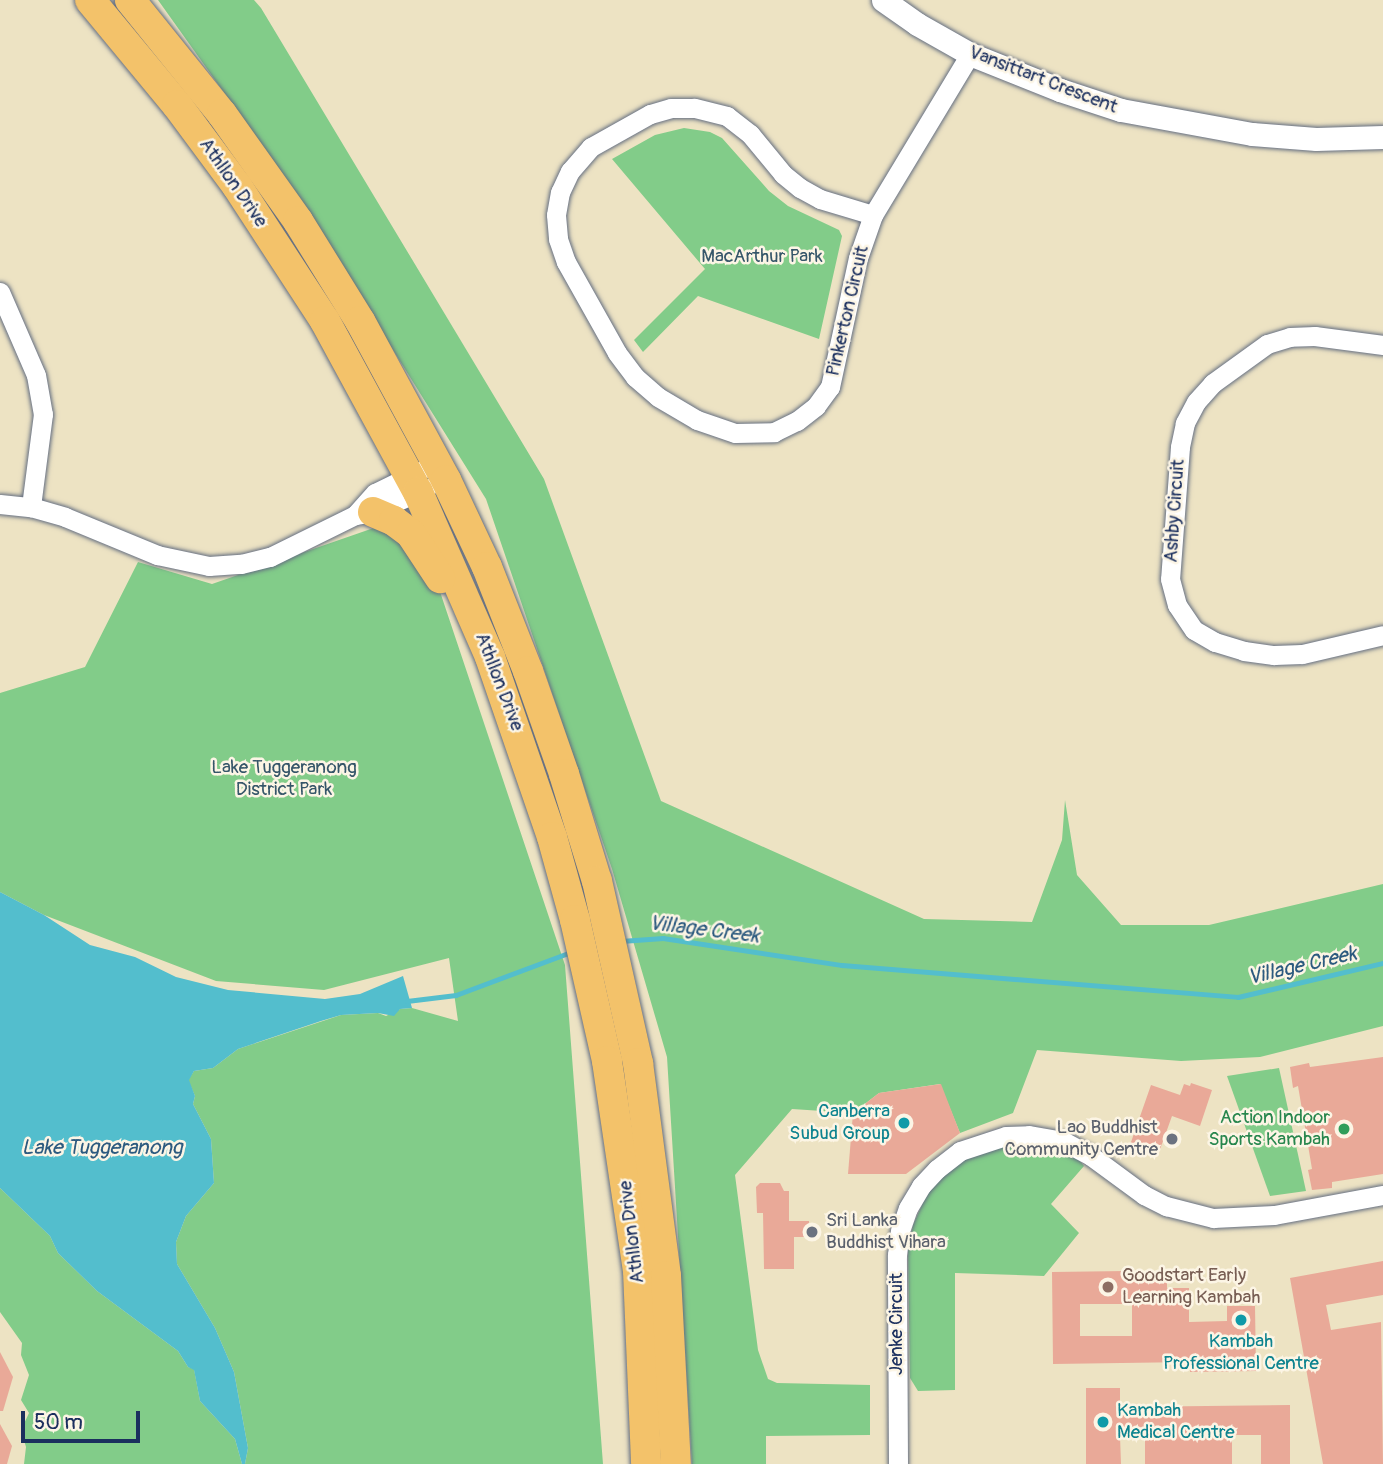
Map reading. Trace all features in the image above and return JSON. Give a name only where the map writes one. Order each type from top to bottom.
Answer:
[{"type":"main road","name":"Athllon Drive","points":[[90,0],[177,105],[237,186],[325,321],[414,484],[480,631],[527,756],[575,920],[611,1085],[638,1270],[646,1464]]},
{"type":"main road","name":"Athllon Drive","points":[[130,0],[222,114],[298,221],[360,321],[441,471],[487,567],[528,671],[564,774],[605,913],[638,1063],[654,1168],[667,1289],[676,1464]]},
{"type":"main road","points":[[364,514],[394,521],[411,534],[441,581],[480,631]]},
{"type":"street","name":"Vansittart Crescent","points":[[883,0],[917,24],[970,54],[1060,90],[1121,110],[1183,124],[1309,138],[1383,137]]},
{"type":"street","name":"Pinkerton Circuit","points":[[873,215],[820,199],[800,188],[783,174],[750,134],[727,116],[694,108],[671,108],[650,114],[592,147],[570,171],[559,192],[556,215],[558,239],[566,262],[617,354],[635,377],[657,397],[697,420],[734,433],[764,434],[797,421],[816,406],[830,387],[858,258],[873,215],[970,54]]},
{"type":"street","points":[[0,292],[36,376],[43,414],[31,507]]},
{"type":"street","name":"Ashby Circuit","points":[[1383,345],[1315,336],[1290,337],[1267,344],[1213,383],[1196,401],[1185,423],[1180,447],[1170,579],[1177,606],[1194,629],[1215,642],[1244,651],[1274,655],[1302,654],[1383,635]]},
{"type":"street","points":[[0,504],[31,507],[65,517],[157,555],[209,566],[241,564],[270,556],[364,514],[441,471]]},
{"type":"street","name":"Jenke Circuit","points":[[898,1464],[897,1255],[900,1231],[908,1208],[921,1186],[960,1151],[1006,1136],[1029,1135],[1063,1141],[1091,1156],[1144,1195],[1166,1206],[1213,1218],[1273,1215],[1383,1195]]},
{"type":"green space","points":[[158,0],[254,0],[261,8],[544,479],[661,801],[924,919],[1032,922],[1062,840],[1065,800],[1077,875],[1121,925],[1209,925],[1383,884],[1383,1026],[1260,1057],[1181,1061],[1037,1050],[1013,1113],[960,1133],[940,1084],[879,1093],[853,1113],[792,1109],[735,1175],[758,1350],[768,1379],[777,1383],[870,1385],[870,1435],[766,1436],[766,1464],[692,1464],[667,1057],[612,869],[486,499],[292,188]]},
{"type":"green space","name":"MacArthur Park","points":[[684,128],[710,132],[722,138],[769,191],[788,206],[839,230],[842,236],[819,339],[698,296],[643,352],[634,340],[705,269],[612,159],[655,135]]},
{"type":"green space","name":"Lake Tuggeranong District Park","points":[[414,514],[565,965],[603,1464],[245,1464],[248,1448],[234,1372],[215,1328],[177,1264],[176,1242],[186,1216],[214,1183],[211,1139],[193,1104],[195,1096],[188,1080],[194,1071],[213,1068],[238,1049],[341,1015],[378,1013],[386,1016],[400,1009],[412,1008],[458,1021],[449,958],[324,990],[216,981],[44,915],[0,892],[0,693],[85,667],[138,562],[212,584]]},
{"type":"green space","points":[[1279,1068],[1306,1191],[1270,1196],[1227,1076]]},
{"type":"green space","points":[[1028,1145],[1058,1151],[1079,1160],[1084,1166],[1051,1204],[1079,1233],[1044,1276],[955,1273],[955,1390],[918,1391],[910,1378],[908,1251],[913,1225],[926,1196],[944,1174],[969,1157],[998,1148]]},
{"type":"green space","points":[[0,1188],[50,1236],[58,1253],[97,1291],[178,1351],[188,1367],[194,1369],[200,1401],[235,1439],[242,1464],[24,1464],[26,1447],[21,1430],[29,1413],[21,1400],[29,1375],[21,1355],[22,1343],[0,1312]]},
{"type":"water","name":"Lake Tuggeranong","points":[[0,892],[44,915],[90,945],[135,957],[176,977],[228,990],[325,999],[360,994],[403,976],[412,1008],[400,1009],[394,1016],[378,1013],[341,1015],[321,1021],[238,1049],[213,1068],[194,1071],[189,1080],[195,1096],[193,1104],[211,1139],[214,1183],[186,1216],[176,1242],[177,1264],[215,1328],[234,1372],[248,1448],[245,1464],[242,1464],[235,1439],[200,1401],[194,1370],[188,1367],[178,1351],[97,1291],[58,1253],[50,1236],[0,1188]]},
{"type":"building","name":"Action Indoor Sports Kambah","points":[[1383,1057],[1383,1174],[1332,1182],[1332,1188],[1312,1190],[1308,1170],[1312,1169],[1298,1086],[1293,1088],[1290,1067],[1309,1063],[1310,1067]]},
{"type":"building","points":[[1191,1083],[1212,1090],[1200,1126],[1172,1116],[1158,1155],[1130,1145],[1151,1085],[1180,1095],[1184,1084],[1190,1086]]},
{"type":"building","name":"Canberra Subud Group","points":[[941,1084],[960,1133],[906,1174],[848,1174],[853,1113],[879,1093]]},
{"type":"building","points":[[760,1183],[780,1183],[784,1191],[789,1191],[789,1221],[809,1221],[809,1237],[794,1237],[794,1269],[764,1269],[763,1213],[757,1213],[756,1187]]},
{"type":"building","points":[[1383,1261],[1383,1295],[1326,1305],[1331,1330],[1381,1322],[1383,1464],[1323,1464],[1290,1278]]},
{"type":"building","name":"Kambah Professional Centre","points":[[1126,1271],[1126,1281],[1167,1280],[1167,1288],[1189,1288],[1189,1322],[1227,1321],[1227,1306],[1255,1306],[1256,1371],[1190,1372],[1190,1362],[1053,1364],[1052,1272]],"holes":[[[1080,1304],[1132,1304],[1132,1336],[1080,1336]]]},
{"type":"building","points":[[0,1352],[13,1377],[3,1411],[0,1411]]},
{"type":"building","points":[[1086,1388],[1120,1388],[1120,1407],[1290,1405],[1290,1464],[1261,1464],[1261,1435],[1232,1435],[1232,1464],[1145,1464],[1145,1436],[1120,1436],[1121,1464],[1086,1464]]},
{"type":"building","points":[[0,1424],[12,1446],[7,1464],[0,1464]]},
{"type":"waterway","name":"Village Creek","points":[[621,941],[663,938],[842,965],[1238,997],[1383,963]]},
{"type":"waterway","name":"Village Creek","points":[[407,1001],[456,995],[571,952]]},
{"type":"place","name":"Canberra Subud Group","points":[[904,1123]]},
{"type":"place","name":"Action Indoor Sports Kambah","points":[[1344,1129]]},
{"type":"place","name":"Lao Buddhist Community Centre","points":[[1172,1139]]},
{"type":"place","name":"Sri Lanka Buddhist Vihara","points":[[812,1232]]},
{"type":"place","name":"Goodstart Early Learning Kambah","points":[[1108,1287]]},
{"type":"place","name":"Kambah Professional Centre","points":[[1241,1320]]},
{"type":"place","name":"Kambah Medical Centre","points":[[1103,1422]]}]
